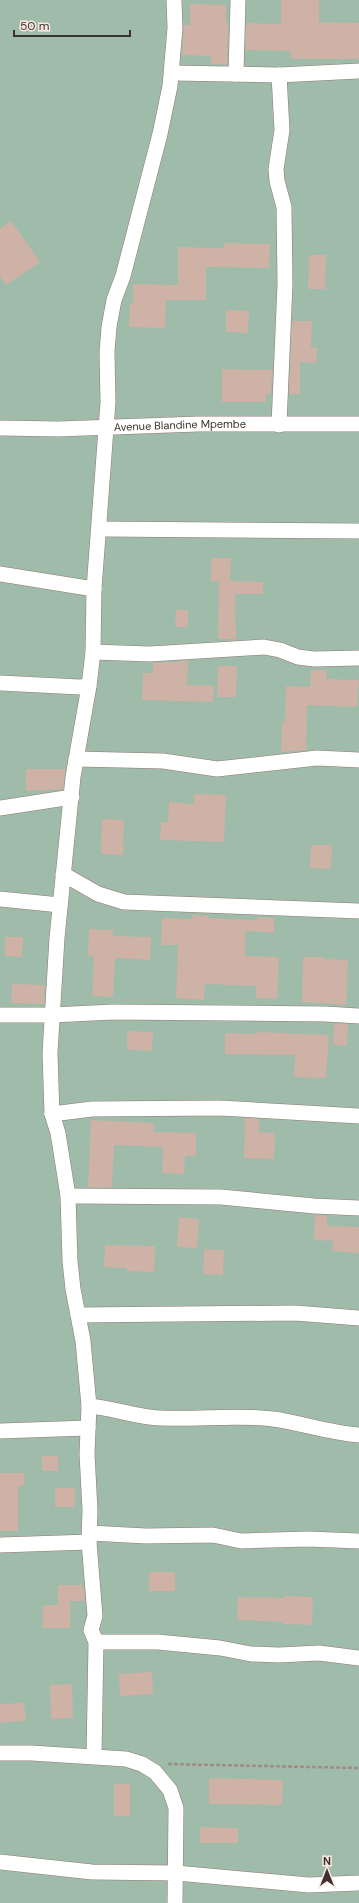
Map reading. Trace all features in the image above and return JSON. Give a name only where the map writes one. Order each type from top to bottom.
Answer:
[{"type":"street","points":[[94,1756],[96,1642],[91,1630],[94,1616],[89,1537],[87,1454],[89,1406],[83,1341],[73,1289],[70,1260],[68,1196],[58,1133],[52,1114],[50,1053],[63,874],[76,759],[89,686],[93,652],[94,589],[107,427],[107,338],[112,308],[123,276],[160,134],[172,73],[175,28],[174,0]]},
{"type":"street","points":[[236,74],[238,0]]},
{"type":"street","points":[[172,73],[279,75],[359,71]]},
{"type":"street","points":[[279,75],[282,130],[276,169],[277,181],[284,207],[285,284],[279,425]]},
{"type":"street","name":"Avenue Blandine Mpembe","points":[[0,428],[58,429],[198,424],[359,424]]},
{"type":"street","points":[[99,529],[359,531]]},
{"type":"street","points":[[0,574],[94,589]]},
{"type":"street","points":[[93,652],[150,654],[264,647],[314,659],[359,658]]},
{"type":"street","points":[[0,683],[80,687],[89,686]]},
{"type":"street","points":[[76,759],[163,761],[217,770],[318,758],[359,760]]},
{"type":"street","points":[[0,808],[72,797]]},
{"type":"street","points":[[63,874],[98,894],[124,902],[359,911]]},
{"type":"street","points":[[0,899],[60,905]]},
{"type":"street","points":[[0,1015],[52,1015],[121,1012],[325,1014],[359,1016]]},
{"type":"street","points":[[52,1114],[92,1109],[220,1108],[359,1116]]},
{"type":"street","points":[[68,1196],[222,1197],[314,1206],[359,1208]]},
{"type":"street","points":[[78,1315],[295,1313],[359,1318]]},
{"type":"street","points":[[89,1406],[110,1408],[145,1417],[182,1419],[230,1417],[272,1419],[329,1432],[359,1436]]},
{"type":"street","points":[[0,1431],[88,1428]]},
{"type":"street","points":[[0,1545],[89,1537],[214,1535],[241,1541],[308,1539],[359,1541]]},
{"type":"street","points":[[96,1642],[158,1642],[220,1648],[251,1654],[279,1655],[319,1653],[359,1658]]},
{"type":"street","points":[[0,1753],[94,1756],[126,1759],[142,1764],[155,1772],[170,1790],[176,1808],[175,1903]]},
{"type":"street","points":[[0,1862],[92,1872],[176,1873],[309,1885],[359,1883]]},
{"type":"path","points":[[142,1764],[359,1768]]},
{"type":"green space","points":[[0,0],[359,0],[359,1903],[0,1903]]},
{"type":"building","points":[[281,0],[319,0],[319,22],[359,23],[359,59],[291,59],[291,51],[246,50],[246,23],[281,24]]},
{"type":"building","points":[[190,4],[226,5],[226,23],[228,23],[227,64],[211,64],[211,56],[182,55],[184,25],[190,25]]},
{"type":"building","points":[[11,221],[40,262],[6,285],[0,277],[0,229]]},
{"type":"building","points":[[225,243],[270,244],[269,268],[206,267],[206,300],[166,300],[165,328],[129,327],[130,304],[133,304],[133,284],[178,285],[178,247],[224,248]]},
{"type":"building","points":[[309,255],[326,255],[325,289],[308,289]]},
{"type":"building","points":[[226,310],[249,311],[248,333],[226,332]]},
{"type":"building","points":[[292,321],[312,321],[311,348],[317,348],[316,363],[300,362],[300,394],[289,394]]},
{"type":"building","points":[[222,369],[272,370],[271,394],[266,394],[266,402],[222,402]]},
{"type":"building","points":[[211,558],[231,558],[230,581],[263,582],[263,594],[235,594],[236,639],[218,639],[219,581],[211,581]]},
{"type":"building","points":[[176,610],[188,610],[188,627],[175,627]]},
{"type":"building","points":[[188,661],[187,685],[214,686],[213,702],[142,700],[143,673],[153,673],[153,663]]},
{"type":"building","points":[[218,666],[237,666],[236,697],[217,697]]},
{"type":"building","points":[[311,670],[327,670],[326,679],[359,680],[357,707],[307,705],[306,750],[281,752],[282,722],[285,722],[286,686],[310,687]]},
{"type":"building","points":[[26,769],[65,769],[63,789],[26,791]]},
{"type":"building","points":[[194,794],[226,795],[224,842],[160,840],[161,822],[168,822],[169,802],[194,804]]},
{"type":"building","points":[[102,819],[124,820],[123,855],[101,854]]},
{"type":"building","points":[[311,845],[332,845],[331,869],[310,868]]},
{"type":"building","points":[[192,915],[209,916],[208,918],[257,920],[257,917],[274,918],[274,933],[245,931],[245,956],[279,957],[277,999],[256,998],[256,986],[205,984],[204,1000],[176,998],[178,945],[161,945],[162,918],[192,919]]},
{"type":"building","points":[[89,929],[114,930],[113,936],[151,937],[150,960],[115,958],[113,997],[92,996],[94,957],[88,956]]},
{"type":"building","points":[[5,937],[23,937],[22,957],[5,956]]},
{"type":"building","points":[[303,957],[324,957],[324,959],[348,960],[346,1005],[302,1002]]},
{"type":"building","points":[[12,984],[45,985],[44,1004],[11,1003]]},
{"type":"building","points":[[334,1024],[348,1024],[347,1046],[333,1045]]},
{"type":"building","points":[[127,1031],[153,1032],[152,1051],[127,1050]]},
{"type":"building","points":[[258,1032],[329,1035],[326,1078],[294,1077],[295,1055],[225,1054],[225,1033],[257,1034]]},
{"type":"building","points":[[245,1118],[259,1119],[259,1132],[275,1133],[274,1159],[244,1158]]},
{"type":"building","points":[[91,1120],[154,1123],[153,1132],[196,1133],[196,1156],[185,1156],[184,1174],[162,1173],[163,1147],[114,1145],[112,1187],[88,1187]]},
{"type":"building","points":[[315,1215],[327,1216],[327,1226],[359,1227],[359,1253],[332,1251],[333,1241],[314,1240]]},
{"type":"building","points":[[179,1217],[199,1219],[197,1248],[177,1247]]},
{"type":"building","points":[[105,1245],[155,1246],[154,1272],[127,1271],[127,1268],[104,1267]]},
{"type":"building","points":[[204,1249],[224,1250],[223,1275],[203,1274]]},
{"type":"building","points":[[42,1456],[58,1456],[58,1471],[42,1471]]},
{"type":"building","points":[[0,1473],[24,1473],[24,1486],[18,1486],[18,1531],[0,1531]]},
{"type":"building","points":[[55,1488],[75,1488],[75,1507],[55,1507]]},
{"type":"building","points":[[149,1572],[175,1572],[175,1591],[149,1591]]},
{"type":"building","points":[[58,1585],[83,1585],[85,1601],[70,1601],[70,1628],[43,1628],[43,1605],[58,1605]]},
{"type":"building","points":[[284,1596],[313,1597],[312,1625],[237,1620],[238,1597],[284,1598]]},
{"type":"building","points":[[152,1672],[153,1694],[120,1696],[119,1674]]},
{"type":"building","points":[[72,1684],[73,1718],[51,1719],[50,1685]]},
{"type":"building","points":[[24,1703],[26,1721],[0,1723],[0,1704]]},
{"type":"building","points":[[209,1778],[283,1780],[282,1805],[209,1804]]},
{"type":"building","points":[[114,1784],[130,1784],[130,1816],[114,1816]]},
{"type":"building","points":[[200,1827],[238,1828],[238,1843],[200,1843]]}]
